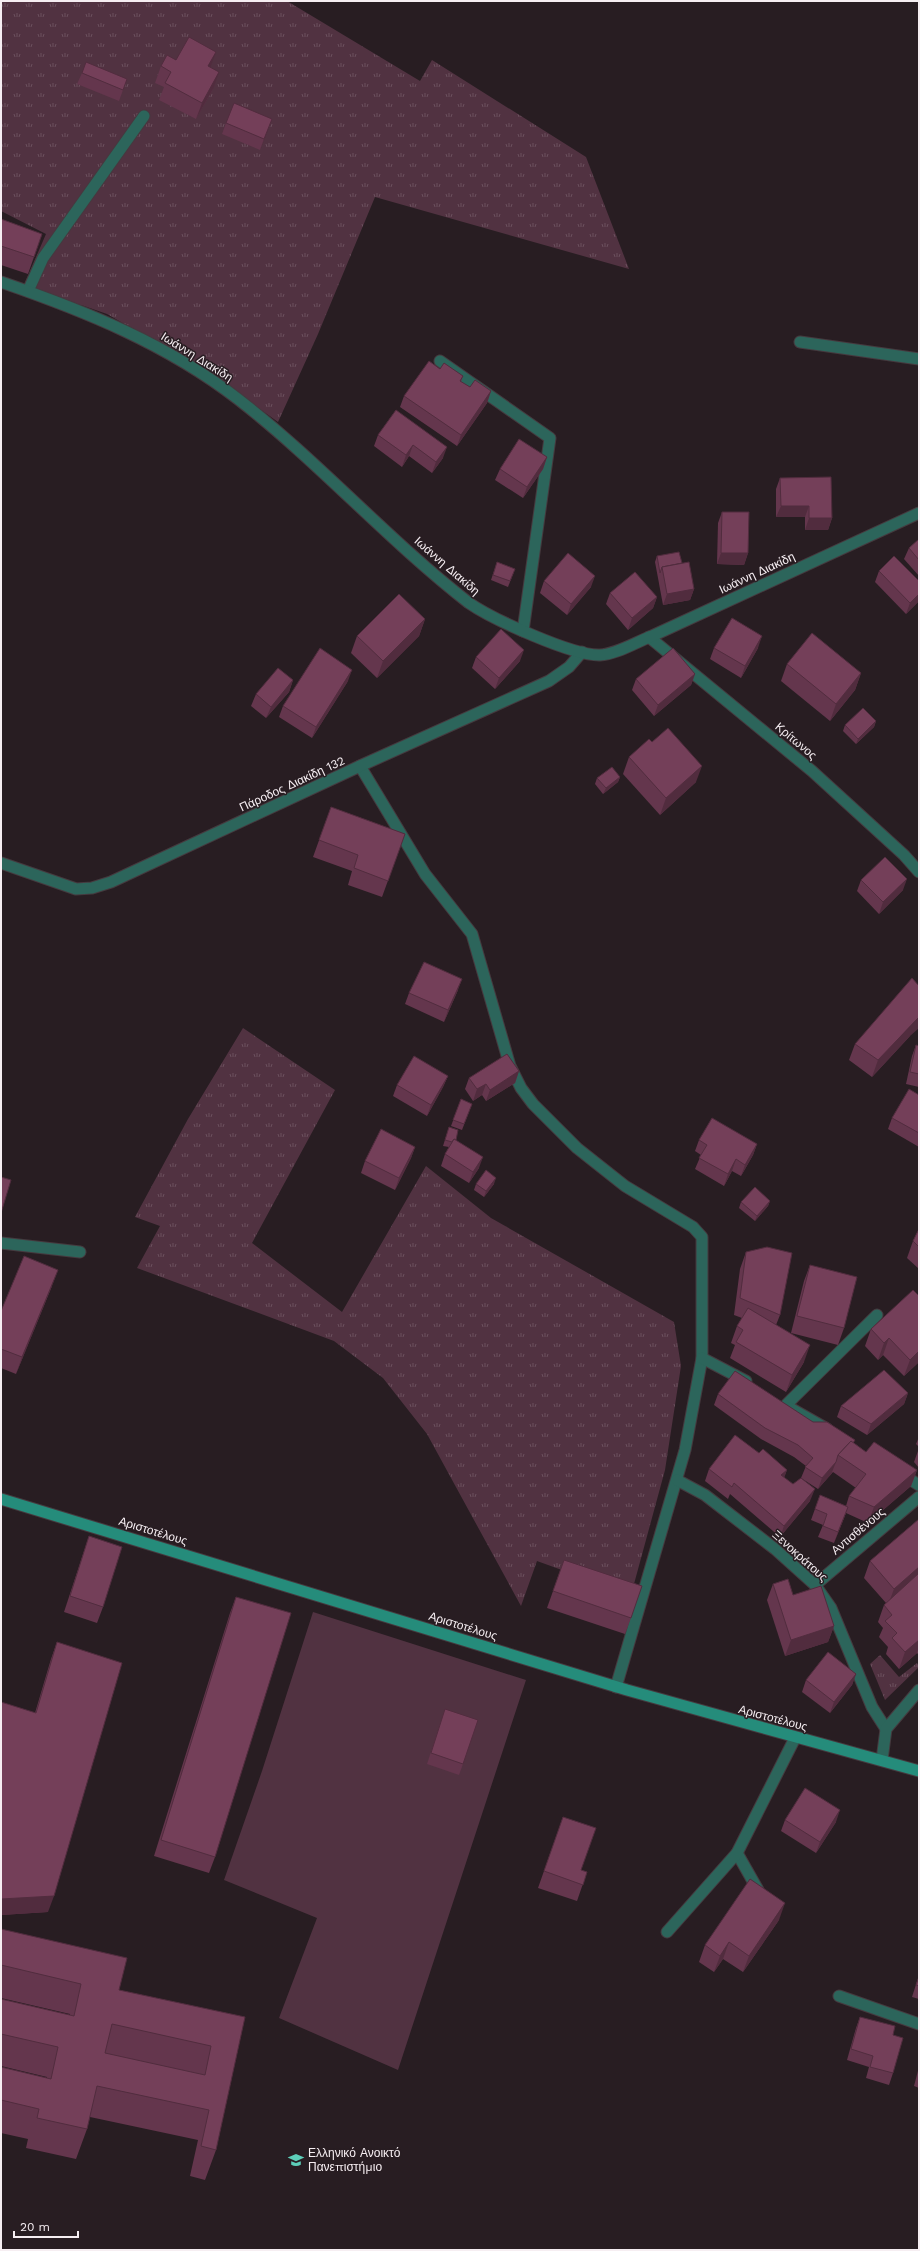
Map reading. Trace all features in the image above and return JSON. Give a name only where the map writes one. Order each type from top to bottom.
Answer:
[{"type":"main road","name":"Αριστοτέλους","points":[[1,1500],[616,1687],[795,1738],[919,1771]]},
{"type":"street","points":[[28,291],[43,258],[144,116]]},
{"type":"street","name":"Ιωάννη Διακίδη","points":[[1,282],[108,322],[144,340],[208,378],[276,431],[458,594],[479,610],[523,631],[582,652],[591,654],[610,653],[919,513]]},
{"type":"street","points":[[800,342],[919,360]]},
{"type":"street","points":[[440,361],[550,438],[523,631]]},
{"type":"street","name":"Κρίτωνος","points":[[648,637],[812,771],[904,855],[919,872]]},
{"type":"street","name":"Πάροδος Διακίδη 132","points":[[1,863],[66,887],[92,888],[147,866],[360,766],[549,681],[569,667],[582,652]]},
{"type":"street","points":[[360,766],[425,874],[472,934],[510,1066],[521,1088],[533,1104],[577,1148],[625,1186],[693,1227],[702,1237],[702,1358],[685,1450],[678,1480],[616,1687]]},
{"type":"street","points":[[1,1243],[80,1252]]},
{"type":"street","points":[[786,1406],[877,1315]]},
{"type":"street","points":[[702,1358],[755,1387]]},
{"type":"street","points":[[776,1400],[839,1437]]},
{"type":"street","points":[[892,1469],[919,1485]]},
{"type":"street","name":"Ξενοκράτους","points":[[678,1480],[704,1495],[734,1517],[775,1549],[815,1585],[829,1604],[872,1707],[886,1729]]},
{"type":"street","name":"Αντισθένους","points":[[815,1585],[919,1497]]},
{"type":"street","points":[[882,1760],[886,1729],[919,1690]]},
{"type":"street","points":[[667,1932],[737,1853],[795,1738]]},
{"type":"street","points":[[737,1853],[758,1890]]},
{"type":"street","points":[[839,1996],[919,2024]]},
{"type":"green space","points":[[1,1],[287,1],[420,81],[432,60],[586,157],[629,269],[375,197],[318,334],[278,422],[211,374],[107,314],[24,285],[46,234],[1,211]]},
{"type":"green space","points":[[243,1028],[335,1090],[252,1243],[342,1312],[426,1166],[491,1218],[674,1322],[681,1366],[665,1470],[631,1595],[537,1561],[521,1606],[427,1434],[383,1378],[334,1341],[137,1268],[160,1226],[135,1217],[188,1119]]},
{"type":"green space","points":[[313,1612],[526,1680],[398,2070],[279,2018],[317,1918],[224,1880],[262,1771]]},
{"type":"green space","points":[[880,1655],[899,1677],[917,1663],[919,1667],[885,1700],[870,1664]]},
{"type":"building","points":[[189,37],[216,52],[208,66],[219,72],[202,103],[165,83],[171,72],[161,66],[167,55],[176,60]]},
{"type":"building","points":[[86,62],[127,79],[123,90],[82,73]]},
{"type":"building","points":[[234,103],[272,119],[264,139],[226,123]]},
{"type":"building","points":[[1,219],[42,234],[34,257],[1,246]]},
{"type":"building","points":[[429,361],[440,369],[444,363],[463,376],[460,381],[470,387],[475,380],[491,391],[461,435],[404,396]]},
{"type":"building","points":[[396,410],[447,447],[436,462],[413,445],[406,455],[378,435]]},
{"type":"building","points":[[519,439],[547,457],[527,487],[500,469]]},
{"type":"building","points":[[831,477],[832,518],[809,518],[809,506],[781,506],[780,478]]},
{"type":"building","points":[[722,512],[749,512],[748,553],[721,553]]},
{"type":"building","points":[[919,539],[919,560],[909,548]]},
{"type":"building","points":[[679,552],[682,563],[662,567],[660,573],[657,556]]},
{"type":"building","points":[[568,553],[595,576],[571,604],[544,581]]},
{"type":"building","points":[[894,556],[919,581],[919,594],[910,603],[879,571]]},
{"type":"building","points":[[497,562],[515,569],[510,581],[493,575]]},
{"type":"building","points":[[689,562],[694,589],[667,594],[662,567]]},
{"type":"building","points":[[635,572],[657,597],[632,618],[610,593]]},
{"type":"building","points":[[399,594],[425,619],[383,661],[357,636]]},
{"type":"building","points":[[732,618],[762,636],[745,666],[714,648]]},
{"type":"building","points":[[501,629],[524,650],[499,678],[476,657]]},
{"type":"building","points":[[812,633],[861,673],[836,704],[787,664]]},
{"type":"building","points":[[320,648],[352,670],[316,727],[283,706]]},
{"type":"building","points":[[673,648],[695,674],[658,705],[636,679]]},
{"type":"building","points":[[278,668],[293,680],[271,707],[256,694]]},
{"type":"building","points":[[863,708],[876,721],[858,739],[845,725]]},
{"type":"building","points":[[668,728],[702,766],[666,798],[629,757],[649,739],[652,742]]},
{"type":"building","points":[[612,767],[620,777],[606,788],[597,778]]},
{"type":"building","points":[[331,807],[405,834],[388,881],[354,868],[358,855],[319,840]]},
{"type":"building","points":[[885,857],[907,879],[883,902],[861,880]]},
{"type":"building","points":[[424,962],[462,979],[448,1010],[409,993]]},
{"type":"building","points":[[912,978],[919,986],[919,1017],[878,1060],[855,1044]]},
{"type":"building","points":[[916,1045],[919,1046],[919,1074],[910,1072]]},
{"type":"building","points":[[507,1054],[519,1071],[490,1090],[486,1084],[477,1089],[469,1078]]},
{"type":"building","points":[[414,1056],[448,1076],[431,1105],[397,1085]]},
{"type":"building","points":[[909,1089],[919,1095],[919,1133],[892,1118]]},
{"type":"building","points":[[461,1099],[472,1104],[464,1124],[453,1120]]},
{"type":"building","points":[[712,1118],[757,1144],[745,1165],[736,1159],[728,1174],[699,1158],[707,1145],[699,1140]]},
{"type":"building","points":[[449,1127],[458,1130],[456,1140],[454,1139],[452,1142],[445,1140]]},
{"type":"building","points":[[381,1129],[415,1147],[399,1178],[365,1161]]},
{"type":"building","points":[[454,1139],[483,1157],[473,1172],[445,1154]]},
{"type":"building","points":[[486,1170],[496,1178],[486,1191],[476,1184]]},
{"type":"building","points":[[1,1177],[11,1180],[1,1213]]},
{"type":"building","points":[[755,1187],[770,1201],[757,1216],[741,1202]]},
{"type":"building","points":[[919,1229],[919,1247],[913,1241]]},
{"type":"building","points":[[767,1247],[792,1253],[780,1315],[740,1298],[746,1252]]},
{"type":"building","points":[[24,1256],[58,1270],[22,1357],[1,1349],[1,1311]]},
{"type":"building","points":[[810,1265],[857,1277],[844,1328],[797,1316]]},
{"type":"building","points":[[913,1290],[919,1296],[919,1351],[910,1360],[889,1338],[884,1343],[871,1329]]},
{"type":"building","points":[[748,1308],[810,1345],[792,1375],[736,1342],[743,1330],[737,1326]]},
{"type":"building","points":[[884,1370],[908,1393],[871,1424],[841,1406]]},
{"type":"building","points":[[735,1371],[813,1422],[827,1422],[855,1440],[853,1443],[851,1441],[838,1455],[836,1462],[822,1478],[805,1467],[813,1458],[798,1445],[765,1428],[718,1394]]},
{"type":"building","points":[[735,1435],[759,1453],[763,1449],[787,1470],[781,1475],[793,1484],[801,1478],[815,1489],[784,1526],[734,1483],[732,1487],[709,1469]]},
{"type":"building","points":[[851,1441],[866,1452],[874,1442],[917,1470],[874,1507],[849,1496],[866,1474],[838,1455]]},
{"type":"building","points":[[820,1495],[848,1507],[838,1532],[823,1526],[827,1514],[815,1509]]},
{"type":"building","points":[[919,1519],[919,1567],[894,1589],[870,1561]]},
{"type":"building","points":[[89,1536],[122,1547],[103,1607],[70,1596]]},
{"type":"building","points":[[564,1560],[642,1586],[631,1618],[553,1591]]},
{"type":"building","points":[[919,1573],[919,1640],[905,1652],[892,1638],[897,1633],[885,1621],[892,1615],[884,1605]]},
{"type":"building","points":[[788,1579],[793,1595],[821,1586],[834,1626],[791,1640],[773,1584]]},
{"type":"building","points":[[236,1597],[291,1613],[215,1857],[161,1840]]},
{"type":"building","points":[[57,1642],[122,1663],[54,1896],[1,1899],[1,1702],[36,1713]]},
{"type":"building","points":[[828,1652],[856,1674],[834,1702],[806,1680]]},
{"type":"building","points":[[445,1709],[478,1720],[463,1764],[431,1753]]},
{"type":"building","points":[[805,1788],[840,1810],[820,1842],[785,1820]]},
{"type":"building","points":[[563,1817],[596,1828],[581,1870],[587,1872],[583,1885],[544,1871]]},
{"type":"building","points":[[750,1879],[785,1903],[749,1956],[729,1942],[720,1956],[705,1945]]},
{"type":"building","points":[[1,1929],[127,1958],[119,1990],[245,2017],[216,2150],[201,2146],[209,2110],[97,2086],[87,2129],[37,2118],[39,2109],[1,2100],[1,2067],[51,2079],[58,2047],[1,2034],[1,1999],[74,2016],[81,1984],[1,1965]],"holes":[[[112,2024],[211,2046],[205,2075],[105,2053]]]},
{"type":"building","points":[[919,1977],[919,1986],[916,1985]]},
{"type":"building","points":[[860,2017],[895,2026],[893,2035],[903,2038],[893,2073],[870,2067],[873,2056],[851,2049]]},
{"type":"place","name":"Ελληνικό Ανοικτό Πανεπιστήμιο","points":[[296,2160]]}]
